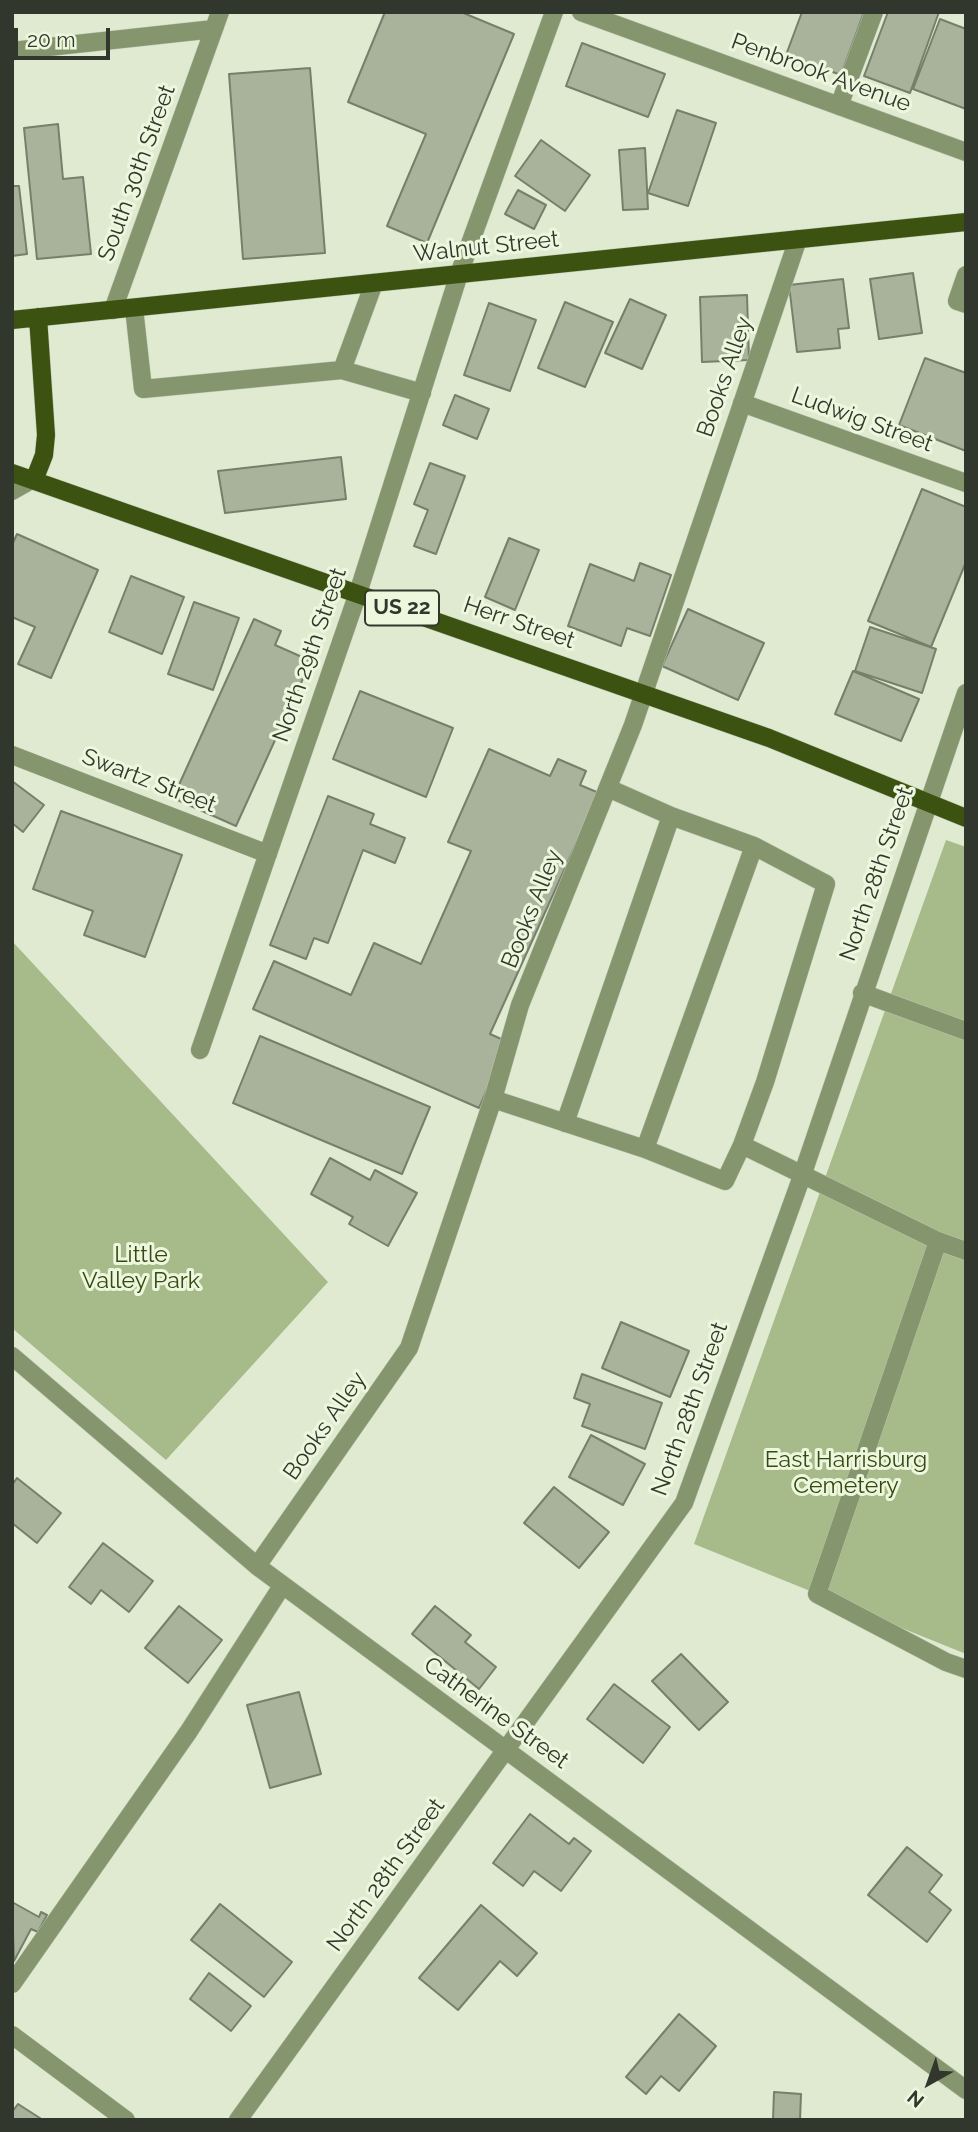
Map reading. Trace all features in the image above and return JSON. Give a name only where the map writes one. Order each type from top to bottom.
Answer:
[{"type":"main road","name":"Walnut Street","points":[[12,320],[966,222]]},
{"type":"main road","points":[[35,478],[44,454],[46,435],[38,317]]},
{"type":"main road","name":"Herr Street","points":[[12,473],[35,478],[769,738],[966,818]]},
{"type":"street","name":"North 29th Street","points":[[200,1050],[358,593],[460,274],[554,12]]},
{"type":"street","name":"Penbrook Avenue","points":[[581,12],[966,152]]},
{"type":"street","points":[[839,106],[874,12]]},
{"type":"street","points":[[12,51],[217,21]]},
{"type":"street","name":"South 30th Street","points":[[114,310],[217,21]]},
{"type":"street","name":"Books Alley","points":[[257,1566],[409,1348],[493,1099],[520,1004],[644,694],[798,239]]},
{"type":"street","points":[[966,275],[957,301],[966,304]]},
{"type":"street","points":[[342,370],[374,283]]},
{"type":"street","points":[[134,308],[143,389],[342,370],[422,393]]},
{"type":"street","name":"Ludwig Street","points":[[742,403],[966,483]]},
{"type":"street","points":[[12,491],[35,478]]},
{"type":"street","name":"North 28th Street","points":[[238,2120],[507,1752],[684,1503],[802,1176],[966,693]]},
{"type":"street","name":"Swartz Street","points":[[12,754],[268,854]]},
{"type":"street","points":[[493,1099],[645,1149],[725,1181],[765,1082],[826,884],[754,846],[671,816],[608,788]]},
{"type":"street","points":[[565,1123],[671,816]]},
{"type":"street","points":[[645,1149],[754,846]]},
{"type":"street","points":[[862,993],[966,1031]]},
{"type":"street","points":[[741,1145],[938,1241],[966,1251]]},
{"type":"street","points":[[938,1241],[817,1594],[946,1662],[966,1669]]},
{"type":"street","name":"Catherine Street","points":[[12,1356],[282,1586],[966,2090]]},
{"type":"street","points":[[12,1984],[189,1731],[282,1586]]},
{"type":"street","points":[[12,2035],[126,2120]]},
{"type":"green space","name":"East Harrisburg Cemetery","points":[[946,840],[966,847],[966,1654],[694,1544]]},
{"type":"green space","name":"Little Valley Park","points":[[12,941],[328,1282],[166,1460],[12,1328]]},
{"type":"building","points":[[385,12],[461,12],[514,34],[427,243],[387,226],[426,134],[348,102]]},
{"type":"building","points":[[802,12],[864,12],[841,75],[786,55]]},
{"type":"building","points":[[888,12],[939,12],[910,93],[864,76]]},
{"type":"building","points":[[940,19],[966,29],[966,109],[913,89]]},
{"type":"building","points":[[582,43],[665,74],[648,117],[566,86]]},
{"type":"building","points":[[310,68],[325,253],[243,259],[229,74]]},
{"type":"building","points":[[677,110],[716,123],[688,206],[648,193]]},
{"type":"building","points":[[58,124],[63,179],[83,177],[91,254],[37,259],[24,128]]},
{"type":"building","points":[[541,140],[590,175],[565,211],[515,176]]},
{"type":"building","points":[[645,148],[648,209],[623,210],[619,150]]},
{"type":"building","points":[[12,186],[19,186],[27,254],[12,256]]},
{"type":"building","points":[[518,190],[546,205],[534,229],[505,214]]},
{"type":"building","points":[[913,273],[922,333],[879,339],[870,279]]},
{"type":"building","points":[[843,279],[849,328],[838,329],[840,348],[797,352],[789,285]]},
{"type":"building","points":[[747,295],[749,360],[702,362],[700,297]]},
{"type":"building","points":[[630,299],[666,315],[642,369],[605,353]]},
{"type":"building","points":[[565,302],[613,322],[585,387],[538,368]]},
{"type":"building","points":[[489,303],[536,320],[510,391],[464,375]]},
{"type":"building","points":[[925,358],[966,373],[966,451],[899,425]]},
{"type":"building","points":[[455,395],[489,409],[477,439],[443,425]]},
{"type":"building","points":[[341,457],[346,499],[225,513],[218,471]]},
{"type":"building","points":[[430,463],[465,476],[436,554],[414,546],[428,510],[414,504]]},
{"type":"building","points":[[922,489],[966,507],[966,562],[931,647],[868,621]]},
{"type":"building","points":[[17,534],[98,570],[51,678],[18,664],[35,627],[12,617],[12,545]]},
{"type":"building","points":[[509,538],[539,550],[515,610],[485,597]]},
{"type":"building","points":[[640,563],[671,575],[650,636],[627,628],[621,646],[568,626],[590,564],[634,581]]},
{"type":"building","points":[[131,576],[184,597],[162,654],[109,632]]},
{"type":"building","points":[[194,602],[239,618],[213,690],[168,674]]},
{"type":"building","points":[[688,609],[764,643],[738,700],[662,666]]},
{"type":"building","points":[[254,619],[281,631],[275,645],[311,661],[236,826],[173,798]]},
{"type":"building","points":[[870,627],[936,649],[922,693],[855,671]]},
{"type":"building","points":[[853,671],[919,699],[901,741],[835,714]]},
{"type":"building","points":[[360,691],[453,728],[426,797],[333,759]]},
{"type":"building","points":[[489,749],[550,776],[558,759],[586,771],[580,785],[599,793],[490,1034],[508,1042],[479,1108],[253,1009],[274,961],[351,995],[374,943],[421,964],[471,851],[448,842]]},
{"type":"building","points":[[12,781],[44,805],[23,832],[12,823]]},
{"type":"building","points":[[328,796],[374,814],[370,824],[405,838],[395,863],[363,850],[328,943],[314,938],[306,959],[270,945]]},
{"type":"building","points":[[61,811],[182,855],[145,957],[84,935],[93,911],[33,889]]},
{"type":"building","points":[[260,1036],[430,1107],[402,1174],[233,1103]]},
{"type":"building","points":[[330,1158],[370,1180],[375,1170],[417,1193],[388,1246],[349,1224],[353,1217],[311,1194]]},
{"type":"building","points":[[621,1322],[689,1351],[670,1397],[602,1368]]},
{"type":"building","points":[[582,1374],[662,1403],[645,1449],[582,1426],[590,1404],[574,1398]]},
{"type":"building","points":[[591,1435],[645,1464],[623,1505],[569,1477]]},
{"type":"building","points":[[17,1478],[61,1513],[37,1543],[12,1523],[12,1485]]},
{"type":"building","points":[[554,1487],[609,1532],[579,1568],[524,1523]]},
{"type":"building","points":[[103,1543],[153,1581],[129,1612],[101,1590],[91,1604],[69,1587]]},
{"type":"building","points":[[179,1606],[222,1640],[188,1683],[145,1648]]},
{"type":"building","points":[[435,1606],[471,1635],[465,1642],[496,1667],[479,1689],[412,1634]]},
{"type":"building","points":[[681,1654],[728,1702],[699,1730],[652,1681]]},
{"type":"building","points":[[614,1684],[670,1727],[643,1763],[587,1719]]},
{"type":"building","points":[[299,1692],[321,1774],[270,1788],[247,1705]]},
{"type":"building","points":[[530,1814],[569,1844],[574,1838],[591,1851],[561,1891],[534,1871],[523,1886],[493,1863]]},
{"type":"building","points":[[907,1847],[942,1875],[929,1892],[951,1910],[927,1942],[868,1895]]},
{"type":"building","points":[[12,1902],[39,1917],[41,1912],[47,1915],[38,1932],[31,1929],[14,1961]]},
{"type":"building","points":[[220,1904],[292,1962],[264,1997],[191,1940]]},
{"type":"building","points":[[481,1905],[537,1953],[517,1976],[500,1961],[458,2010],[419,1978]]},
{"type":"building","points":[[209,1973],[251,2006],[231,2031],[190,1999]]},
{"type":"building","points":[[679,2014],[716,2046],[679,2091],[661,2076],[646,2094],[626,2077]]},
{"type":"building","points":[[774,2092],[801,2094],[800,2120],[773,2120]]},
{"type":"building","points":[[18,2104],[43,2120],[12,2120],[12,2112]]}]
